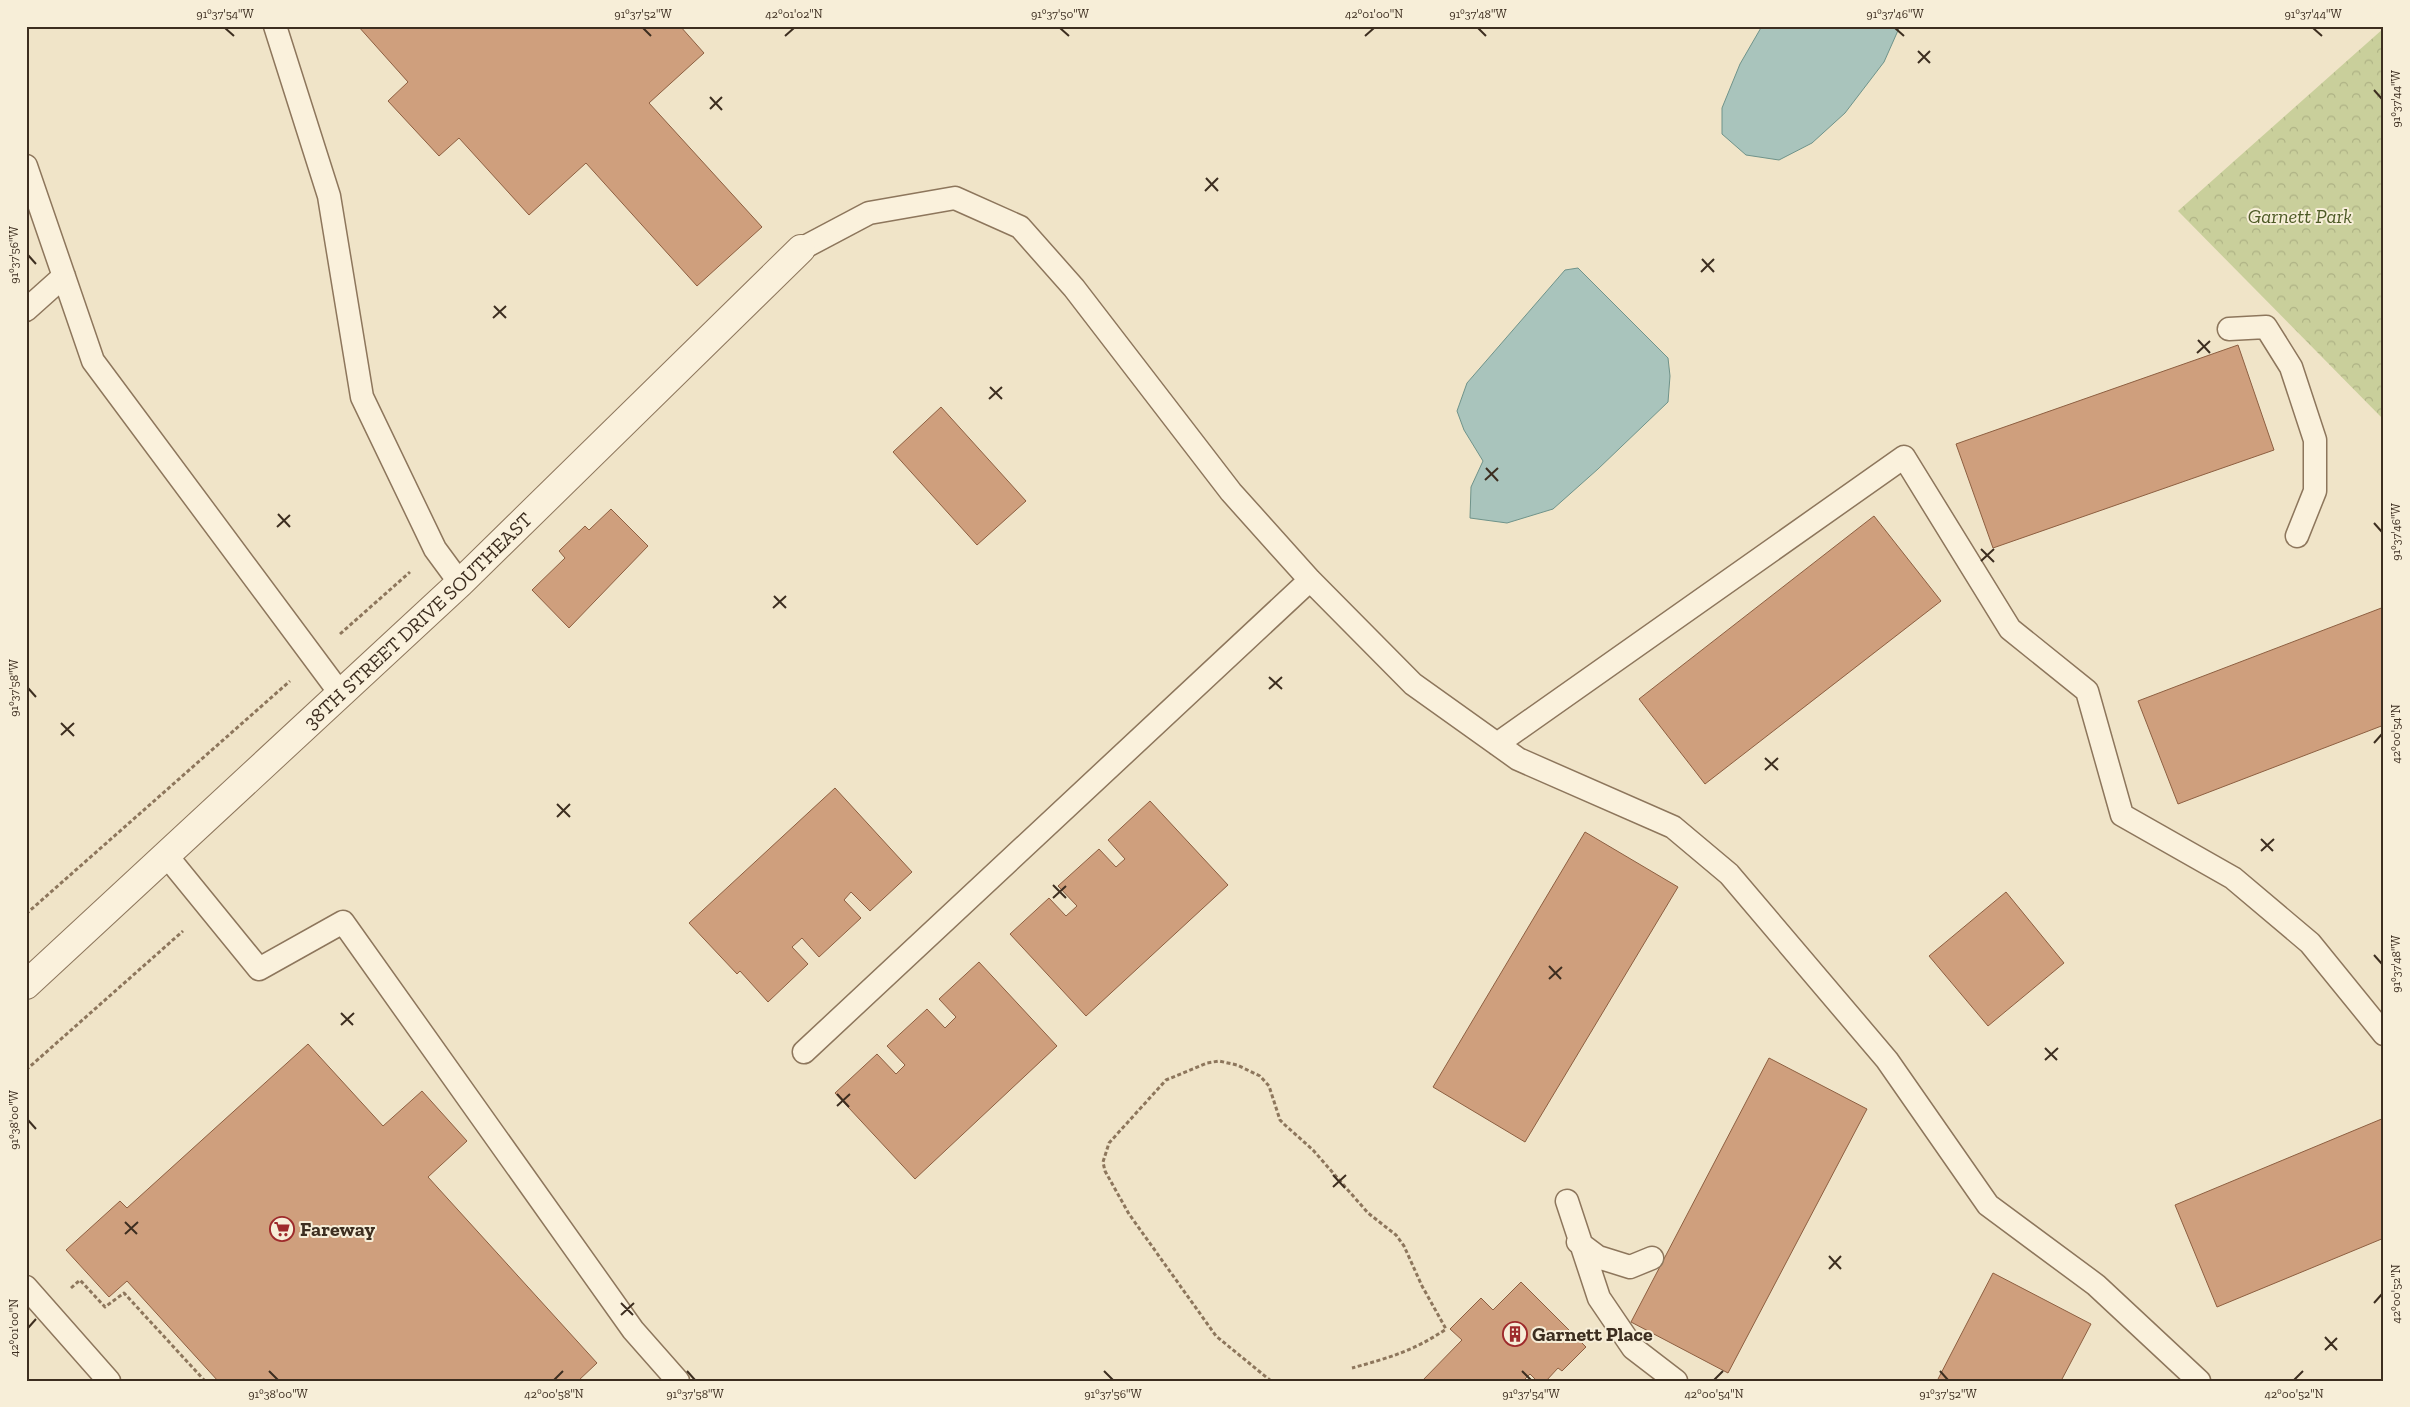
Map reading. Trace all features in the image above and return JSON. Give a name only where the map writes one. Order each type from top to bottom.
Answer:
[{"type":"street","name":"38TH STREET DRIVE SOUTHEAST","points":[[26,985],[460,583],[801,249]]},
{"type":"lane","points":[[276,26],[329,196],[362,397],[435,549],[460,583]]},
{"type":"lane","points":[[26,166],[93,361],[340,693]]},
{"type":"lane","points":[[801,249],[869,213],[955,198],[1020,227],[1074,288],[1231,492],[1310,580],[1412,684],[1518,759],[1673,827],[1729,874],[1887,1060],[1988,1205],[2096,1285],[2199,1381]]},
{"type":"lane","points":[[26,310],[64,276]]},
{"type":"lane","points":[[2229,329],[2266,327],[2291,367],[2315,440],[2315,492],[2297,536]]},
{"type":"lane","points":[[1497,744],[1904,457],[2010,629],[2087,691],[2122,815],[2233,878],[2310,943],[2384,1034]]},
{"type":"lane","points":[[804,1052],[1310,580]]},
{"type":"lane","points":[[166,856],[259,970],[344,922],[633,1330],[678,1381]]},
{"type":"lane","points":[[1566,1201],[1578,1242],[1599,1298],[1633,1348],[1676,1381]]},
{"type":"lane","points":[[1578,1242],[1598,1257],[1630,1267],[1652,1258]]},
{"type":"lane","points":[[26,1287],[109,1381]]},
{"type":"path","points":[[26,914],[435,549]]},
{"type":"path","points":[[26,1070],[209,909]]},
{"type":"path","points":[[1271,1381],[1216,1336],[1129,1214],[1105,1171],[1103,1162],[1109,1143],[1166,1080],[1207,1063],[1238,1064],[1260,1076],[1269,1086],[1280,1120],[1284,1125],[1313,1150],[1368,1213],[1396,1235],[1404,1246],[1422,1286],[1446,1329],[1424,1344],[1388,1358],[1352,1368]]},
{"type":"path","points":[[47,1310],[80,1280],[105,1307],[124,1293],[205,1381]]},
{"type":"green space","name":"Garnett Park","points":[[2384,28],[2384,420],[2178,211]]},
{"type":"water","points":[[1762,26],[1900,26],[1884,62],[1845,113],[1812,143],[1779,160],[1746,155],[1722,134],[1722,108],[1740,64]]},
{"type":"water","points":[[1578,268],[1668,358],[1670,376],[1668,402],[1553,509],[1507,523],[1470,518],[1471,487],[1483,461],[1464,430],[1457,411],[1467,383],[1565,270]]},
{"type":"building","points":[[358,26],[680,26],[704,53],[649,103],[762,227],[697,286],[586,163],[529,215],[459,138],[439,156],[388,101],[408,82]]},
{"type":"building","points":[[2238,345],[2274,450],[1993,548],[1956,444]]},
{"type":"building","points":[[941,407],[1026,501],[977,545],[893,452]]},
{"type":"building","points":[[611,509],[648,546],[569,628],[532,590],[565,558],[559,551],[585,526],[589,530]]},
{"type":"building","points":[[1874,516],[1941,601],[1705,784],[1639,699]]},
{"type":"building","points":[[2384,607],[2384,725],[2178,804],[2138,701]]},
{"type":"building","points":[[835,788],[912,872],[870,911],[851,892],[844,900],[861,918],[819,957],[802,938],[792,947],[808,964],[768,1002],[740,971],[737,974],[689,923]]},
{"type":"building","points":[[1150,801],[1228,885],[1086,1016],[1010,934],[1049,898],[1066,916],[1077,906],[1058,886],[1099,849],[1116,867],[1125,859],[1108,840]]},
{"type":"building","points":[[1585,832],[1678,887],[1525,1142],[1433,1087]]},
{"type":"building","points":[[2006,892],[2064,963],[1988,1026],[1929,956]]},
{"type":"building","points":[[979,962],[1057,1046],[915,1179],[835,1093],[877,1054],[896,1074],[905,1065],[887,1046],[927,1009],[945,1028],[956,1017],[939,999]]},
{"type":"building","name":"Fareway","points":[[308,1044],[383,1126],[422,1091],[467,1141],[428,1177],[597,1363],[578,1381],[218,1381],[127,1281],[109,1297],[66,1250],[120,1201],[127,1208]]},
{"type":"building","points":[[1769,1058],[1867,1109],[1728,1373],[1631,1322]]},
{"type":"building","points":[[2384,1118],[2384,1238],[2217,1307],[2175,1205]]},
{"type":"building","points":[[1993,1273],[2091,1324],[2061,1381],[1937,1381]]},
{"type":"building","name":"Garnett Place","points":[[1521,1282],[1586,1347],[1562,1371],[1558,1368],[1546,1381],[1537,1381],[1530,1374],[1523,1381],[1422,1381],[1462,1340],[1450,1329],[1481,1298],[1493,1310]]},
{"type":"place","name":"Fareway","points":[[282,1229]]},
{"type":"place","name":"Garnett Place","points":[[1515,1334]]}]
